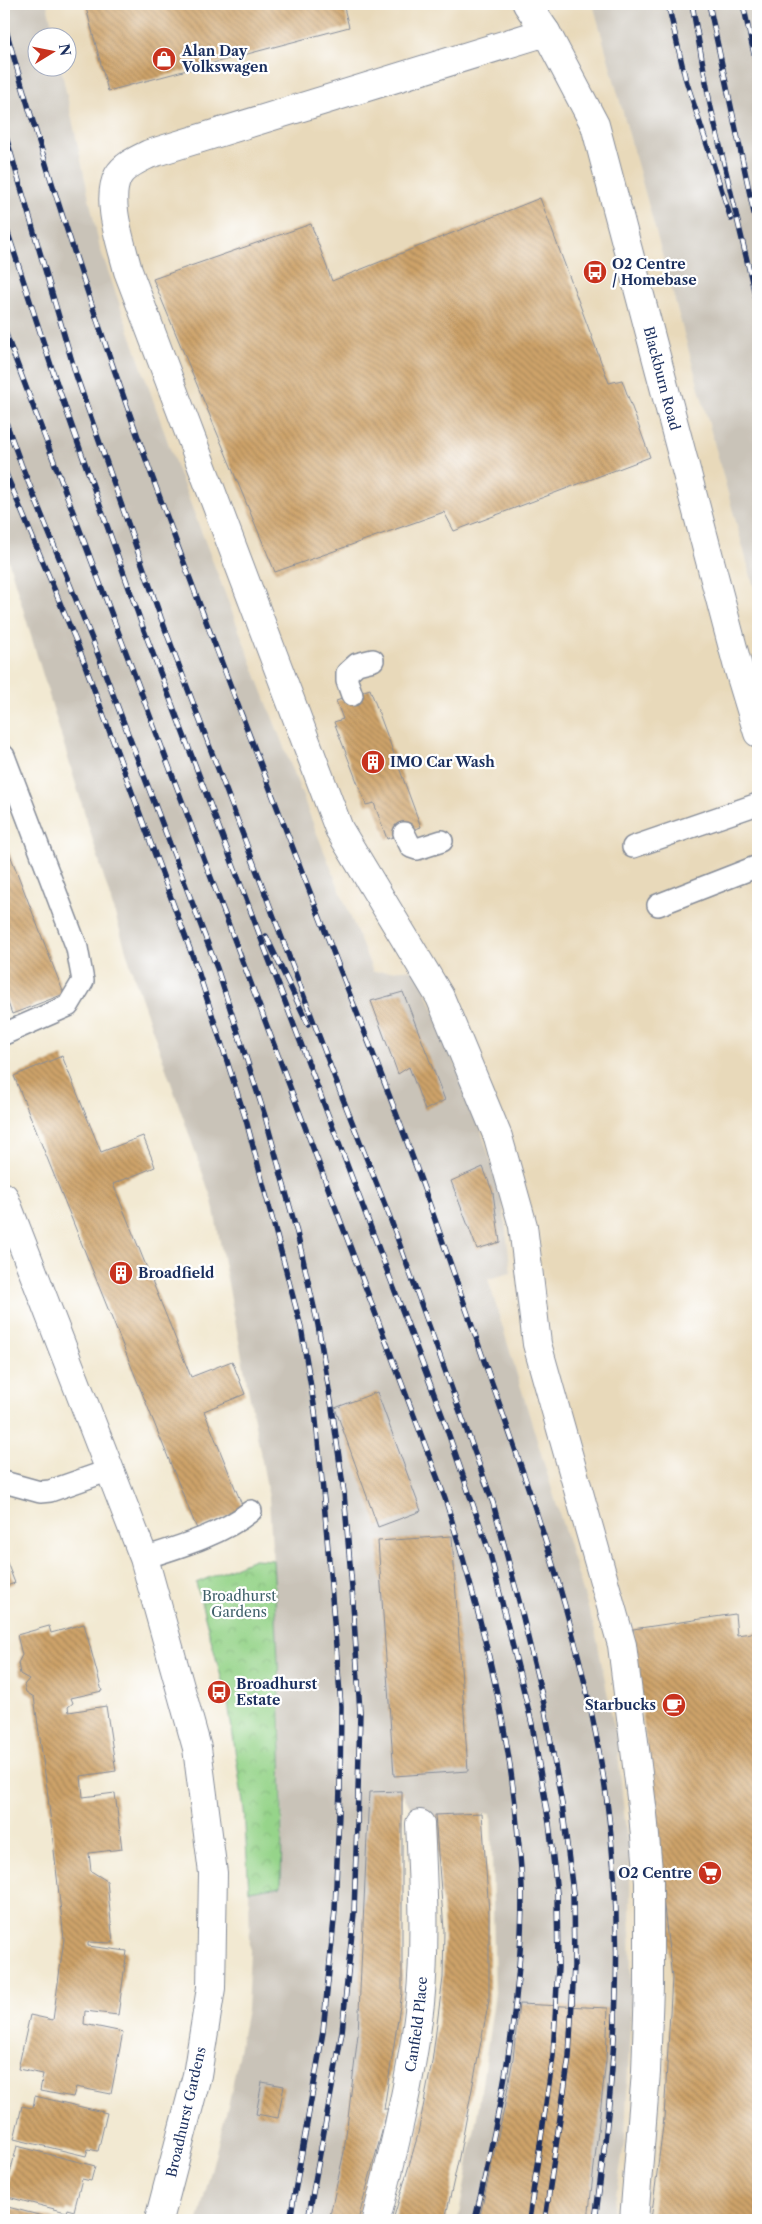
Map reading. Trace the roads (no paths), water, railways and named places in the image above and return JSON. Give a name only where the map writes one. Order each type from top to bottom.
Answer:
[{"type":"street","name":"Blackburn Road","points":[[527,4],[546,32],[596,125],[728,630],[758,733]]},
{"type":"street","points":[[551,4],[546,32],[149,154],[132,163],[118,176],[114,197],[114,218],[128,271],[339,829],[440,997],[498,1137],[523,1226],[537,1344],[622,1645],[643,1814],[649,1882],[649,1986],[646,2072],[634,2220]]},
{"type":"street","name":"Broadhurst Gardens","points":[[4,1197],[144,1558],[197,1748],[213,1873],[211,1988],[198,2075],[159,2220]]},
{"type":"street","name":"Canfield Place","points":[[376,2220],[393,2154],[420,2003],[424,1903],[420,1824]]},
{"type":"lane","points":[[352,695],[347,681],[347,673],[357,664],[373,660]]},
{"type":"lane","points":[[4,756],[77,948],[83,981],[68,1006],[4,1034]]},
{"type":"lane","points":[[633,847],[758,804]]},
{"type":"lane","points":[[404,833],[411,847],[417,849],[423,849],[442,841]]},
{"type":"lane","points":[[658,905],[758,866]]},
{"type":"lane","points":[[4,1482],[40,1492],[50,1491],[110,1470]]},
{"type":"lane","points":[[144,1558],[181,1546],[238,1522],[251,1511]]},
{"type":"railway","points":[[668,4],[685,77],[731,219]]},
{"type":"railway","points":[[692,4],[710,104],[758,307]]},
{"type":"railway","points":[[709,4],[758,232]]},
{"type":"railway","points":[[743,4],[758,72]]},
{"type":"railway","points":[[4,23],[76,258],[157,490],[409,1147],[524,1475],[558,1580],[586,1686],[597,1740],[606,1794],[616,1900],[617,1954],[613,2061],[595,2220]]},
{"type":"railway","points":[[4,130],[76,375],[161,618],[339,1089],[389,1215],[493,1503],[519,1601],[544,1704],[562,1804],[573,1893],[574,1966],[569,2057],[545,2220]]},
{"type":"railway","points":[[4,221],[56,381],[142,625],[442,1415],[490,1554],[532,1724],[549,1823],[557,1893],[558,1967],[553,2056],[529,2220]]},
{"type":"railway","points":[[4,329],[445,1498],[481,1623],[508,1750],[514,1793],[522,1893],[521,1935],[514,2017],[501,2099],[475,2220]]},
{"type":"railway","points":[[4,417],[21,464],[92,639],[217,968],[265,1116],[297,1233],[318,1325],[332,1408],[344,1493],[352,1588],[360,1712],[358,1792],[354,1913],[342,2032],[308,2220]]},
{"type":"railway","points":[[4,469],[78,646],[198,971],[246,1120],[301,1327],[315,1411],[341,1706],[340,1789],[335,1910],[323,2032],[290,2220]]},
{"type":"railway","points":[[266,936],[308,1024]]},
{"type":"place","name":"Alan Day Volkswagen","points":[[164,59]]},
{"type":"place","name":"O2 Centre / Homebase","points":[[595,272]]},
{"type":"place","name":"IMO Car Wash","points":[[373,762]]},
{"type":"place","name":"Broadfield","points":[[121,1273]]},
{"type":"place","name":"Broadhurst Estate","points":[[219,1692]]},
{"type":"place","name":"Starbucks","points":[[674,1705]]},
{"type":"place","name":"O2 Centre","points":[[710,1873]]}]
